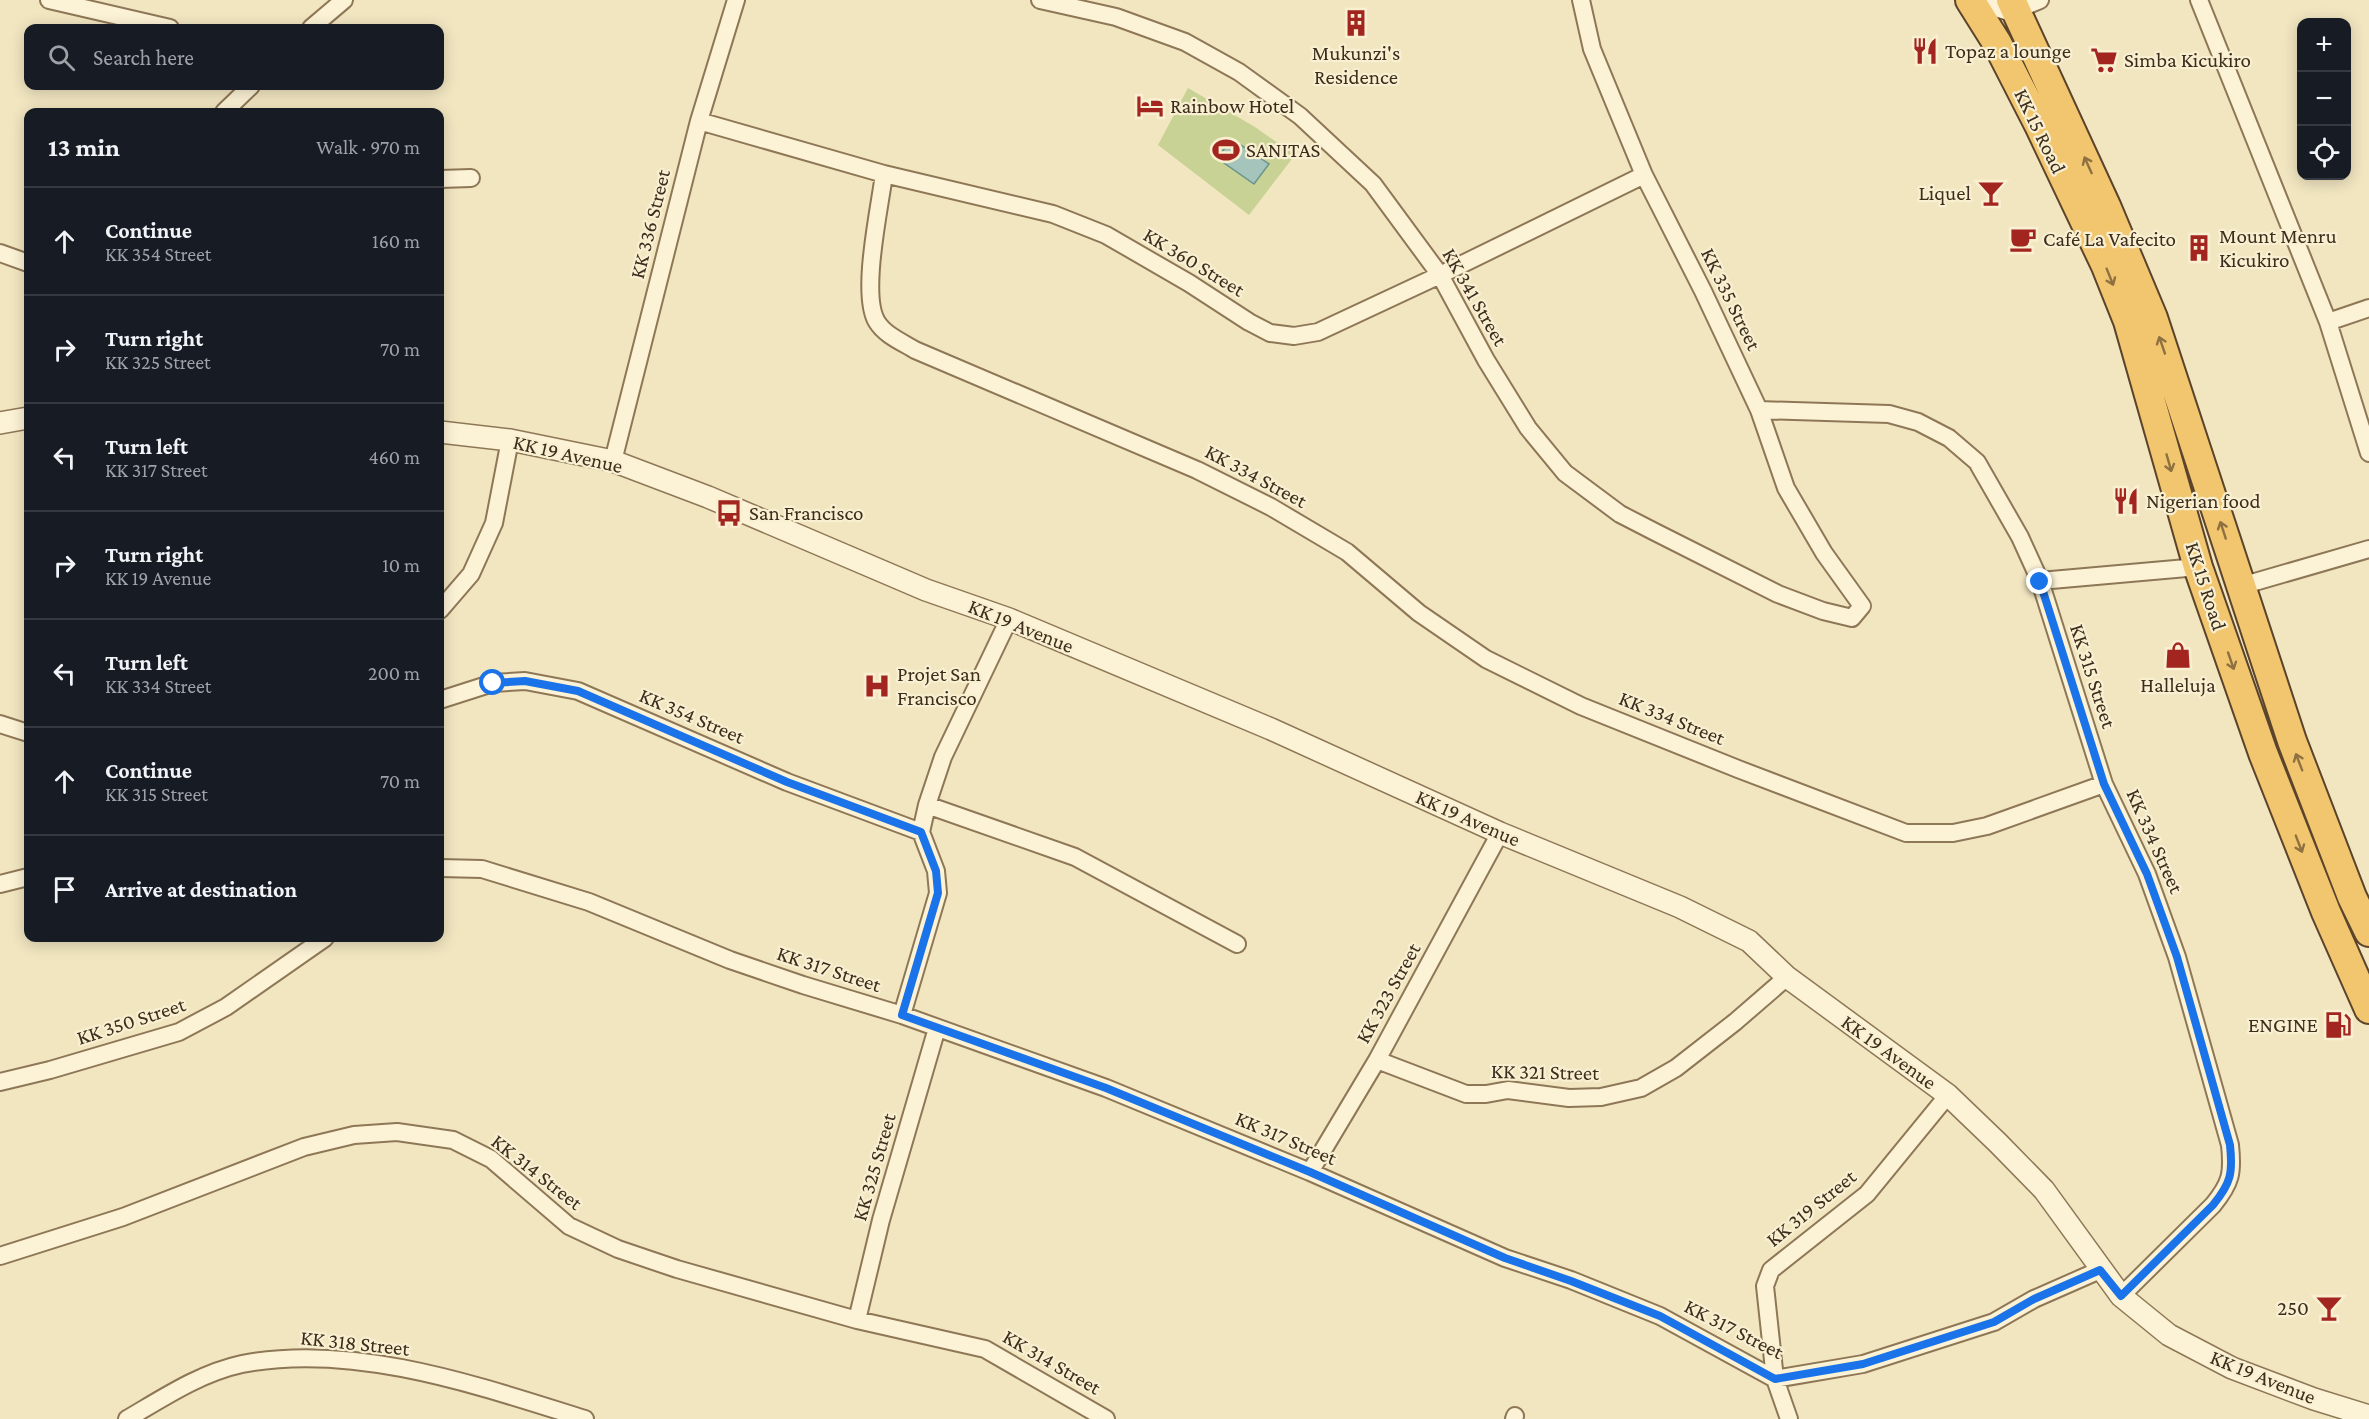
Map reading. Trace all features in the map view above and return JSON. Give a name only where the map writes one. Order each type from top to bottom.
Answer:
[{"type":"highway","name":"KK 15 Road","points":[[1970,0],[1997,43],[2039,125],[2106,266],[2128,321],[2198,567],[2264,753],[2326,912],[2369,1010]]},
{"type":"highway","name":"KK 15 Road","points":[[2022,3],[2153,318],[2292,741],[2352,897],[2369,932]]},
{"type":"main road","points":[[1983,0],[2022,3]]},
{"type":"street","points":[[49,0],[153,24]]},
{"type":"street","points":[[316,24],[344,0]]},
{"type":"street","name":"KK 336 Street","points":[[613,461],[699,121],[736,0]]},
{"type":"street","name":"KK 341 Street","points":[[1040,0],[1116,17],[1185,42],[1239,72],[1300,116],[1373,184],[1440,275],[1486,360],[1528,428],[1565,472],[1620,514],[1778,594],[1823,611],[1852,618],[1862,606]]},
{"type":"street","name":"KK 335 Street","points":[[1581,0],[1592,49],[1644,175],[1703,291],[1759,410],[1786,488],[1824,553],[1862,606]]},
{"type":"street","points":[[2199,0],[2328,321],[2369,453]]},
{"type":"street","points":[[228,108],[247,90]]},
{"type":"street","name":"KK 360 Street","points":[[699,121],[884,174],[1053,214],[1106,235],[1270,333],[1294,336],[1317,332],[1440,275],[1644,175]]},
{"type":"street","name":"KK 334 Street","points":[[884,174],[870,284],[871,307],[877,323],[889,335],[915,350],[1197,470],[1271,507],[1347,552],[1419,614],[1497,664],[1581,706],[1738,769],[1906,832],[1953,833],[1987,826],[2104,784],[2147,874],[2177,957],[2230,1145],[2232,1168],[2226,1189],[2213,1205],[2121,1296]]},
{"type":"street","points":[[444,179],[471,178]]},
{"type":"street","points":[[0,254],[24,262]]},
{"type":"street","points":[[2328,321],[2369,308]]},
{"type":"street","name":"KK 315 Street","points":[[1759,410],[1889,414],[1918,422],[1949,438],[1977,462],[2020,537],[2040,582],[2104,784]]},
{"type":"street","points":[[0,423],[24,419]]},
{"type":"street","name":"KK 19 Avenue","points":[[444,432],[510,440],[613,461],[708,497],[926,590],[1009,619],[1271,729],[1500,834],[1680,907],[1749,941],[1787,977],[1948,1095],[2044,1190],[2121,1296],[2169,1335],[2232,1368],[2314,1399],[2369,1416]]},
{"type":"street","points":[[444,605],[471,574],[494,523],[510,440]]},
{"type":"street","points":[[2241,586],[2369,549]]},
{"type":"street","points":[[2040,582],[2198,567]]},
{"type":"street","points":[[902,1015],[938,893],[936,871],[921,832],[927,805],[943,757],[1009,619]]},
{"type":"street","name":"KK 354 Street","points":[[444,699],[493,683],[525,681],[578,691],[787,782],[921,832]]},
{"type":"street","points":[[0,724],[24,732]]},
{"type":"street","points":[[927,805],[1075,856],[1237,944]]},
{"type":"street","name":"KK 323 Street","points":[[1310,1172],[1377,1060],[1500,834]]},
{"type":"street","name":"KK 317 Street","points":[[444,868],[482,869],[589,902],[730,960],[803,986],[902,1015],[1106,1088],[1310,1172],[1505,1258],[1660,1316],[1775,1379],[1863,1364],[1994,1322],[2034,1299],[2100,1270]]},
{"type":"street","points":[[0,884],[24,878]]},
{"type":"street","name":"KK 350 Street","points":[[0,1082],[50,1070],[179,1032],[226,1007],[319,942]]},
{"type":"street","name":"KK 321 Street","points":[[1377,1060],[1466,1094],[1486,1094],[1508,1090],[1569,1098],[1601,1097],[1641,1088],[1676,1068],[1735,1022],[1787,977]]},
{"type":"street","name":"KK 325 Street","points":[[857,1320],[881,1220],[937,1028]]},
{"type":"street","name":"KK 319 Street","points":[[1789,1419],[1775,1379],[1765,1286],[1771,1270],[1867,1194],[1948,1095]]},
{"type":"street","name":"KK 314 Street","points":[[0,1256],[123,1217],[304,1147],[354,1135],[397,1132],[453,1140],[491,1159],[569,1226],[618,1249],[677,1269],[857,1320],[985,1349],[1106,1419]]},
{"type":"street","name":"KK 318 Street","points":[[127,1419],[185,1385],[215,1373],[240,1365],[286,1358],[344,1360],[388,1366],[481,1387],[585,1419]]},
{"type":"green space","name":"SANITAS","points":[[1188,88],[1255,127],[1295,155],[1249,215],[1158,145]]},
{"type":"water","points":[[1232,139],[1269,164],[1254,184],[1217,158]]},
{"type":"place","name":"Mukunzi's Residence","points":[[1356,23]]},
{"type":"place","name":"Topaz a lounge","points":[[1925,51]]},
{"type":"place","name":"Simba Kicukiro","points":[[2104,60]]},
{"type":"place","name":"Rainbow Hotel","points":[[1150,106]]},
{"type":"place","name":"SANITAS","points":[[1226,150]]},
{"type":"place","name":"Liquel","points":[[1991,193]]},
{"type":"place","name":"Café La Vafecito","points":[[2023,239]]},
{"type":"place","name":"Mount Menru Kicukiro","points":[[2199,248]]},
{"type":"place","name":"Nigerian food","points":[[2126,501]]},
{"type":"place","name":"San Francisco","points":[[729,513]]},
{"type":"place","name":"Halleluja","points":[[2178,655]]},
{"type":"place","name":"Projet San Francisco","points":[[877,686]]},
{"type":"place","name":"ENGINE","points":[[2338,1025]]},
{"type":"place","name":"250","points":[[2329,1308]]},
{"type":"route","points":[[493,683],[525,681],[578,691],[787,782],[921,832],[936,871],[938,893],[902,1015],[1106,1088],[1310,1172],[1505,1258],[1660,1316],[1775,1379],[1863,1364],[1994,1322],[2034,1299],[2100,1270],[2121,1296],[2213,1205],[2226,1189],[2232,1168],[2230,1145],[2177,957],[2147,874],[2104,784],[2040,582]]}]
